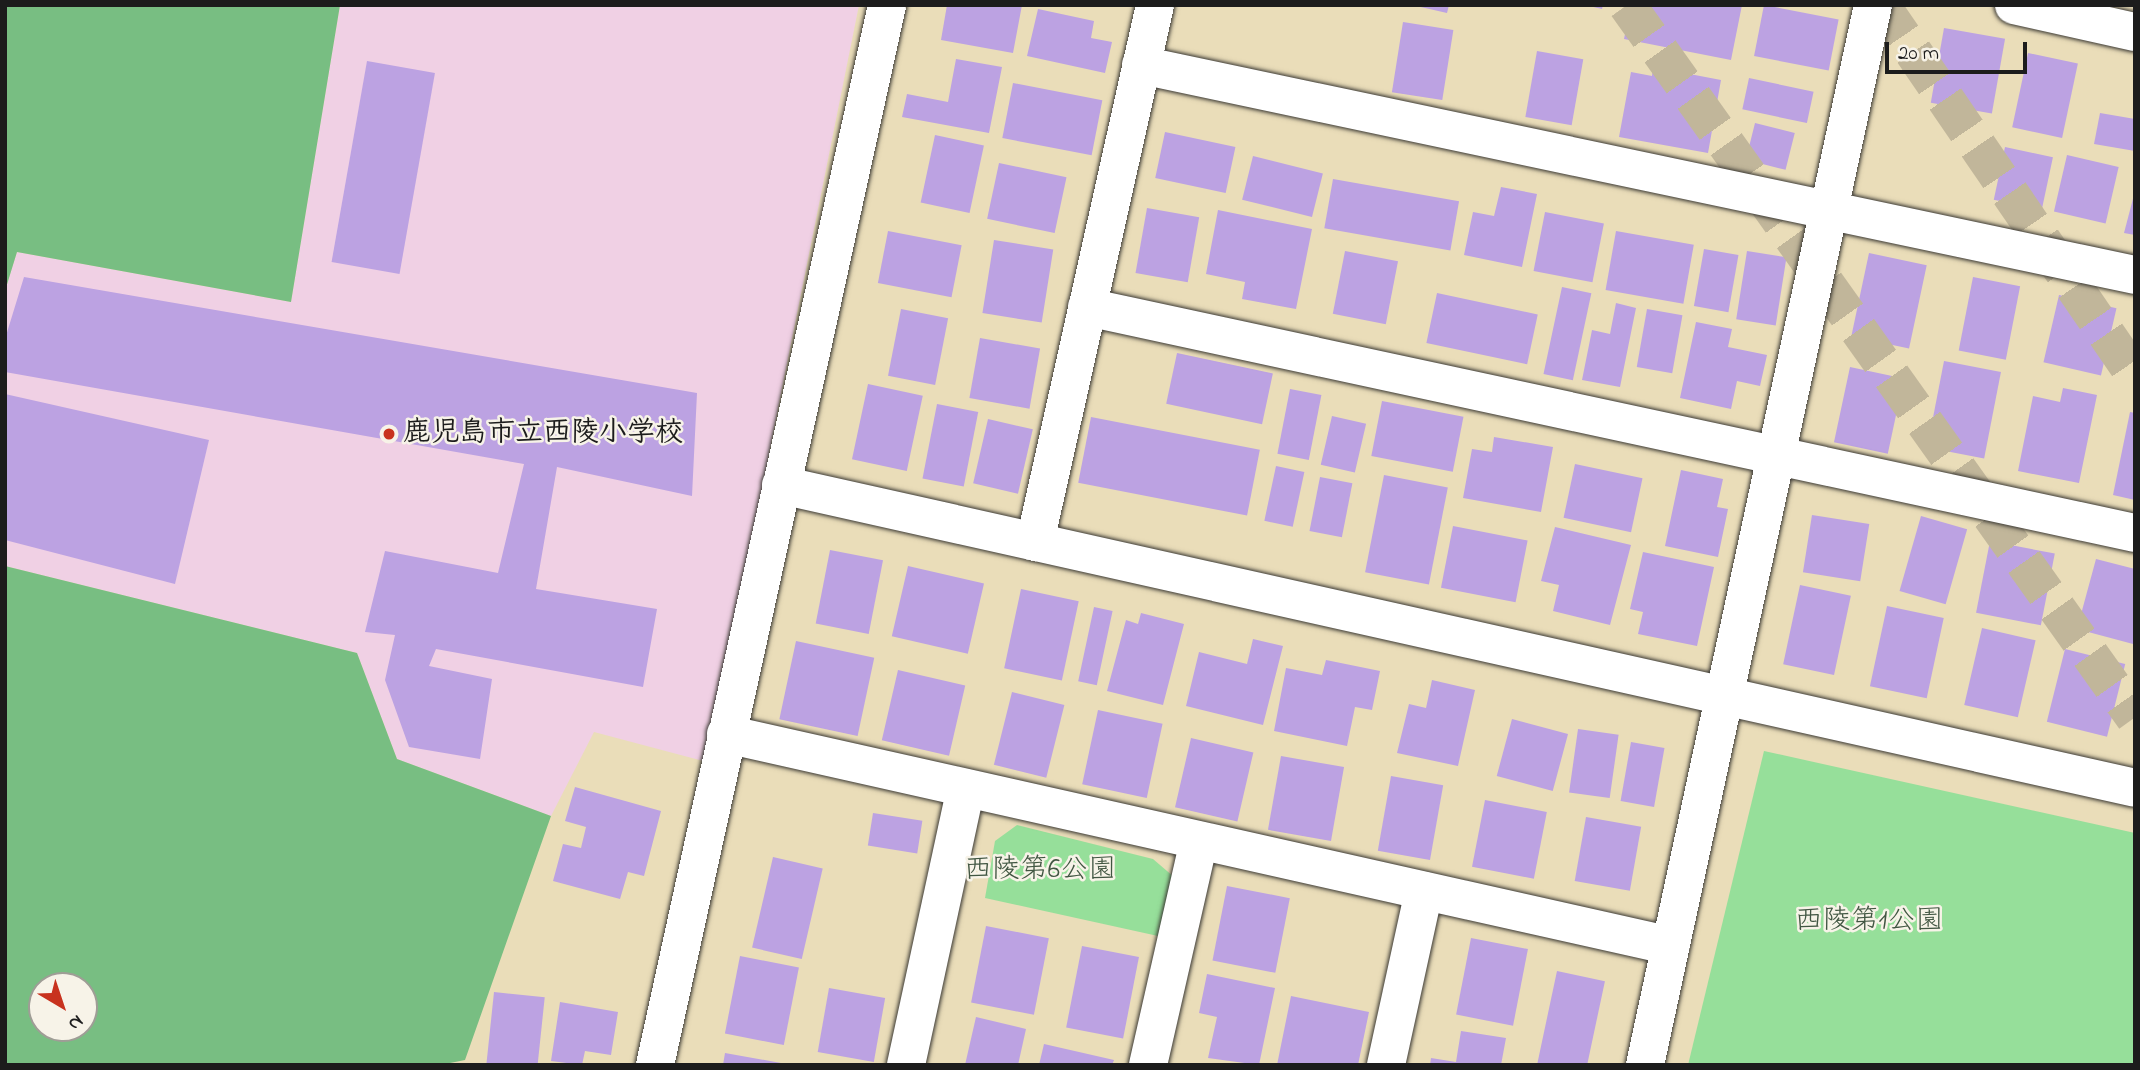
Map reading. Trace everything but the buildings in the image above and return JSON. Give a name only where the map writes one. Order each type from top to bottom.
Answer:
[{"type":"street","points":[[655,1065],[887,5]]},
{"type":"street","points":[[1035,542],[1155,5]]},
{"type":"street","points":[[1645,1065],[1873,5]]},
{"type":"street","points":[[2014,5],[2135,32]]},
{"type":"street","points":[[1141,65],[2135,275]]},
{"type":"street","points":[[1087,307],[2135,533]]},
{"type":"street","points":[[781,485],[2135,788]]},
{"type":"street","points":[[726,734],[1671,946]]},
{"type":"street","points":[[906,1065],[967,788]]},
{"type":"street","points":[[1148,1065],[1199,841]]},
{"type":"street","points":[[1386,1065],[1424,891]]},
{"type":"shaded area","name":"鹿児島市立西陵小学校","points":[[340,5],[859,5],[707,762],[594,732],[551,816],[397,759],[357,653],[5,566],[5,291],[17,252],[291,302]]},
{"type":"green space","points":[[5,5],[340,5],[291,302],[17,252],[5,291]]},
{"type":"green space","points":[[5,566],[357,653],[397,759],[551,816],[465,1060],[440,1065],[5,1065]]},
{"type":"green space","name":"西陵第1公園","points":[[1764,751],[2135,833],[2135,1065],[1688,1065]]},
{"type":"green space","name":"西陵第6公園","points":[[1017,825],[1153,859],[1174,877],[1158,936],[985,898],[995,841]]},
{"type":"tunnel","points":[[1627,5],[2135,718]]},
{"type":"tunnel","points":[[1881,5],[2135,376]]},
{"type":"place","name":"鹿児島市立西陵小学校","points":[[389,434]]}]
